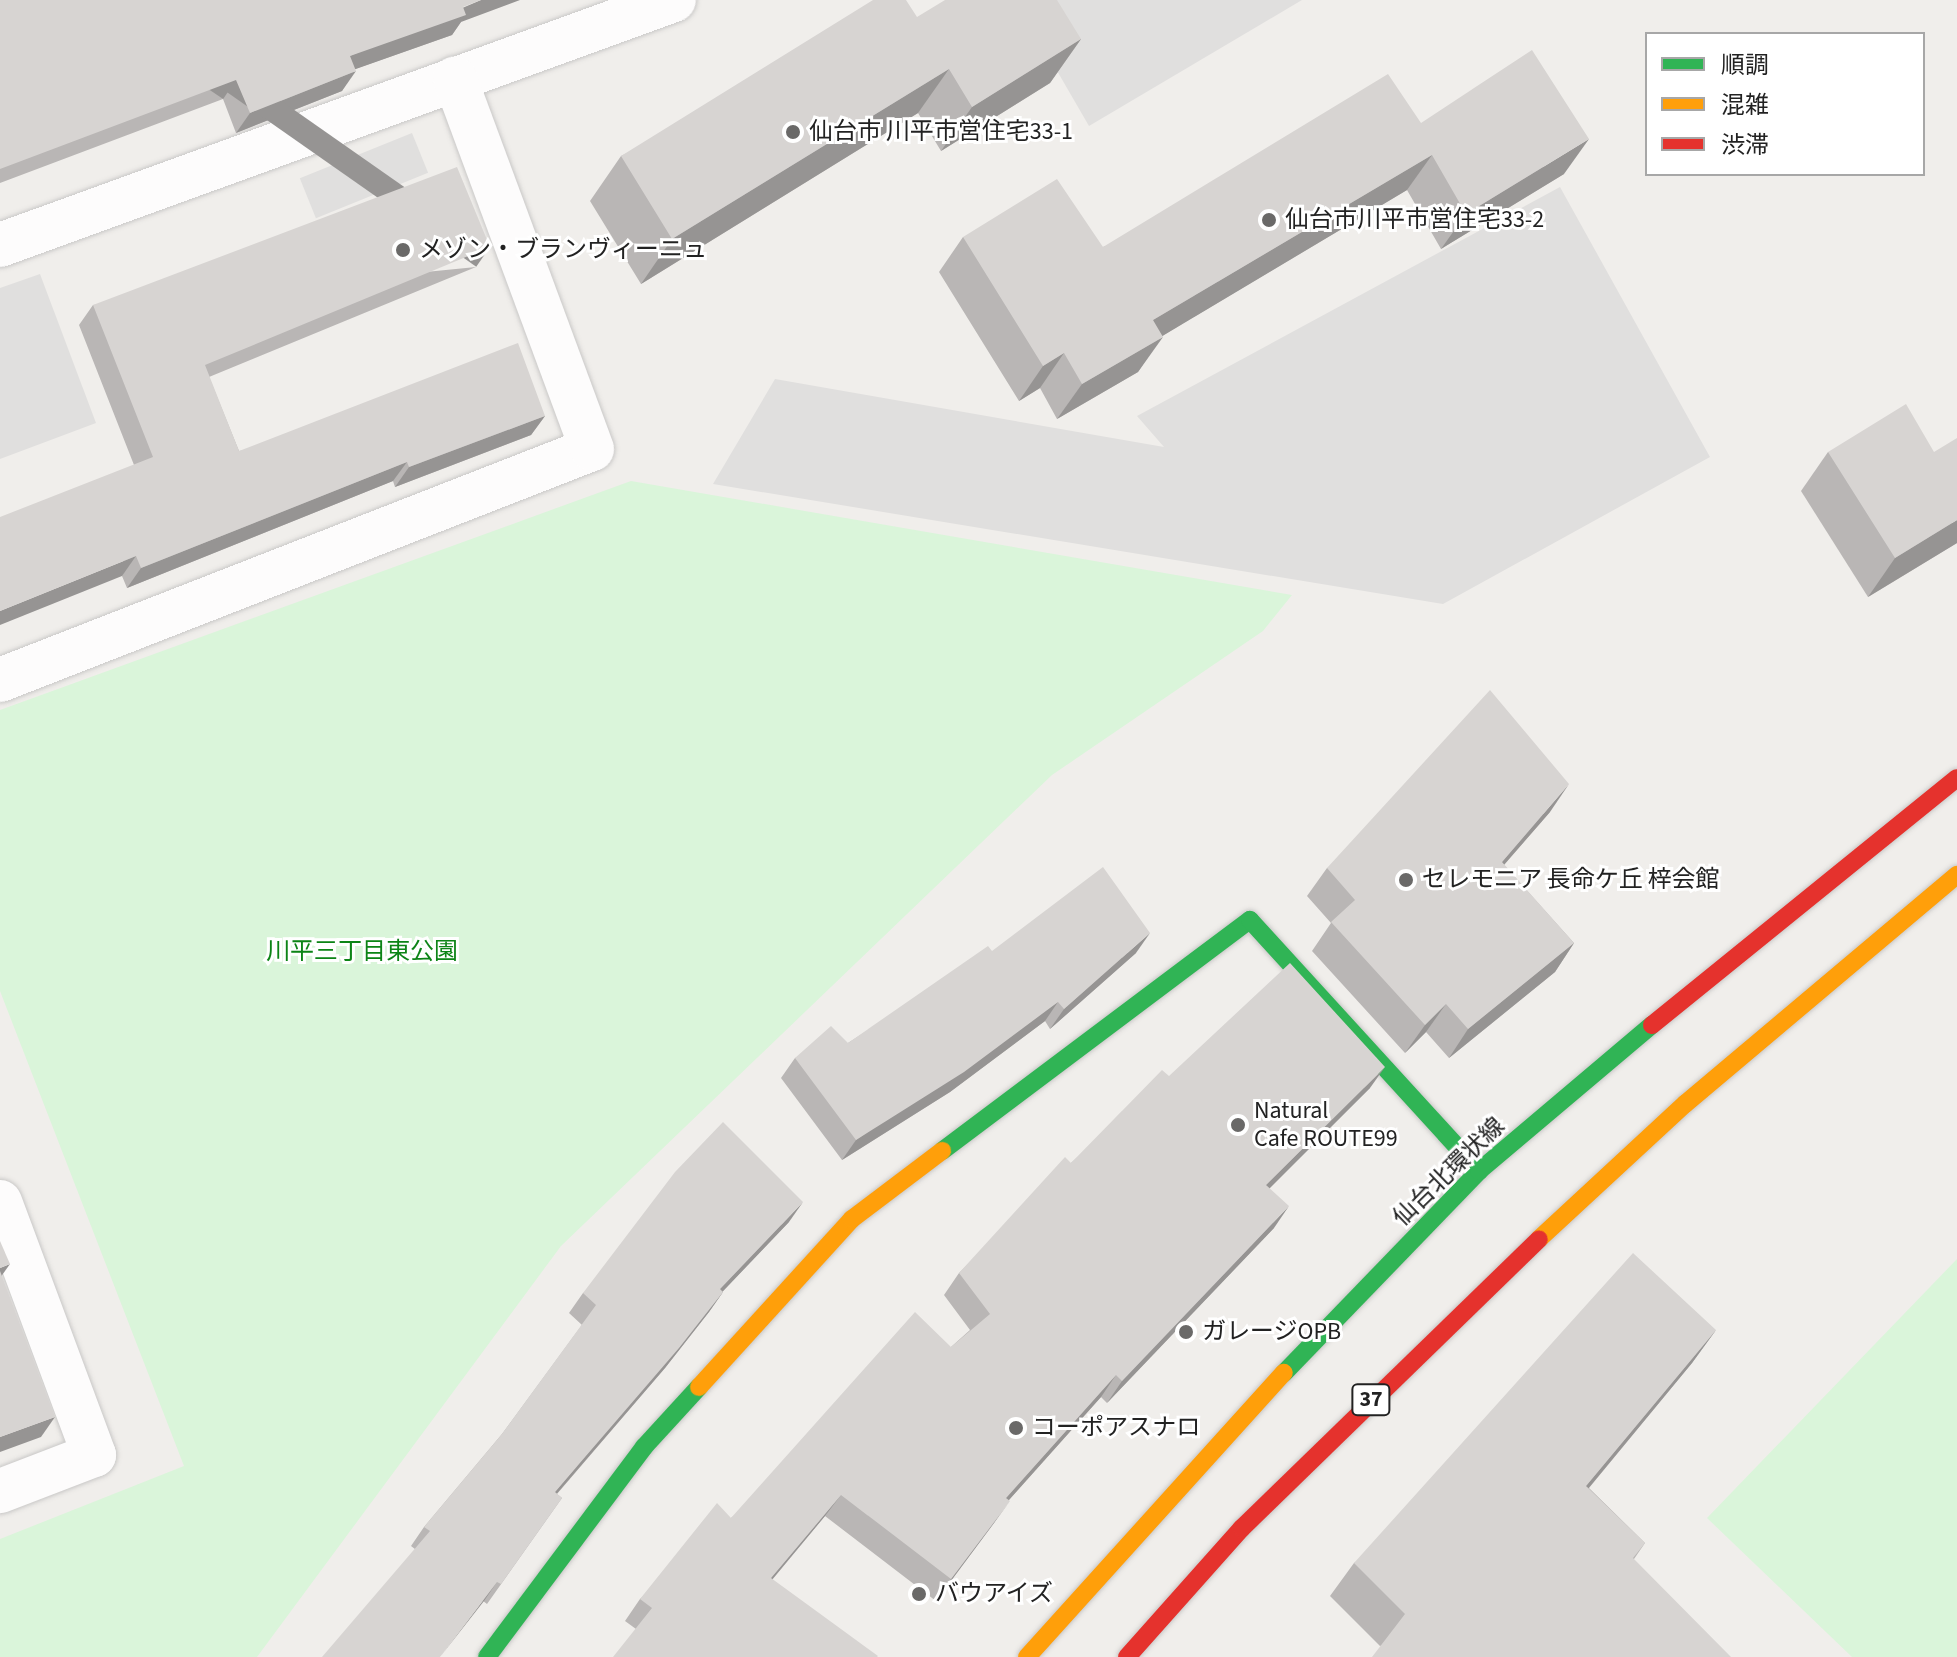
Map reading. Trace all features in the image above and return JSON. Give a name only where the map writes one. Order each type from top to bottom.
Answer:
[{"type":"main road","name":"仙台北環状線","points":[[1027,1657],[1204,1456],[1479,1171],[1729,960],[1957,778]]},
{"type":"main road","name":"37","points":[[1127,1657],[1242,1528],[1452,1319],[1685,1104],[1957,875]]},
{"type":"main road","points":[[487,1657],[644,1447],[852,1219],[1250,920],[1479,1171]]},
{"type":"street","points":[[0,245],[674,0]]},
{"type":"street","points":[[0,680],[592,449],[455,79]]},
{"type":"street","points":[[0,1202],[94,1455],[0,1491]]},
{"type":"green space","name":"川平三丁目東公園","points":[[631,481],[1292,595],[1263,631],[1052,775],[561,1246],[257,1657],[0,1657],[0,1539],[184,1466],[0,991],[0,710]]},
{"type":"green space","points":[[1957,1259],[1957,1657],[1852,1657],[1707,1518]]},
{"type":"shaded area","points":[[1016,0],[1302,0],[1089,126]]},
{"type":"shaded area","points":[[412,133],[428,173],[316,218],[300,178]]},
{"type":"shaded area","points":[[1560,187],[1710,457],[1443,604],[713,484],[775,379],[1164,447],[1137,416]]},
{"type":"shaded area","points":[[40,274],[96,423],[0,459],[0,288]]},
{"type":"building","points":[[0,0],[481,0],[463,7],[466,15],[350,56],[356,71],[250,113],[236,80],[0,169]]},
{"type":"building","name":"仙台市 川平市営住宅33-1","points":[[873,0],[906,0],[917,17],[945,0],[1057,0],[1081,39],[972,107],[949,69],[672,239],[621,156]]},
{"type":"building","points":[[1532,50],[1589,139],[1466,214],[1432,155],[1153,320],[1163,337],[1082,384],[1064,353],[1043,366],[963,237],[1057,179],[1103,247],[1388,74],[1421,123]]},
{"type":"building","points":[[457,167],[490,247],[205,365],[239,451],[518,343],[545,416],[409,467],[407,462],[141,568],[136,556],[0,611],[0,517],[153,457],[93,305]]},
{"type":"building","points":[[1906,404],[1934,452],[1957,438],[1957,520],[1895,558],[1828,452]]},
{"type":"building","points":[[1490,690],[1569,784],[1502,862],[1574,943],[1468,1029],[1446,1004],[1425,1025],[1331,922],[1355,900],[1327,868]]},
{"type":"building","points":[[1103,867],[1150,933],[1064,1009],[1058,1002],[964,1072],[856,1140],[795,1058],[831,1026],[848,1043],[988,946],[992,951]]},
{"type":"building","points":[[1290,963],[1385,1067],[1266,1185],[1289,1206],[1122,1381],[1116,1375],[1006,1498],[1010,1501],[951,1579],[841,1495],[771,1578],[878,1656],[613,1657],[652,1608],[640,1599],[717,1503],[731,1518],[915,1312],[951,1347],[990,1314],[959,1273],[1065,1157],[1071,1163],[1162,1070],[1169,1076]]},
{"type":"building","points":[[723,1122],[803,1202],[720,1289],[723,1292],[679,1348],[555,1492],[562,1498],[501,1584],[497,1582],[440,1657],[322,1657],[430,1531],[424,1527],[502,1434],[596,1305],[583,1293],[675,1172]]},
{"type":"building","points":[[0,1241],[10,1264],[0,1268]]},
{"type":"building","points":[[1633,1253],[1716,1330],[1586,1486],[1645,1543],[1633,1558],[1731,1657],[1372,1657],[1405,1614],[1354,1563]]},
{"type":"building","points":[[0,1271],[55,1417],[0,1437]]},
{"type":"traffic: fast","points":[[942,1151],[1250,920],[1479,1171]]},
{"type":"traffic: fast","points":[[1284,1373],[1479,1171],[1652,1025]]},
{"type":"traffic: fast","points":[[487,1657],[644,1447],[699,1387]]},
{"type":"traffic: slow","points":[[1539,1239],[1685,1104],[1957,875]]},
{"type":"traffic: slow","points":[[699,1387],[852,1219],[942,1151]]},
{"type":"traffic: slow","points":[[1027,1657],[1284,1373]]},
{"type":"traffic: jam","points":[[1652,1025],[1957,778]]},
{"type":"traffic: jam","points":[[1127,1657],[1242,1528],[1539,1239]]},
{"type":"place","name":"仙台市 川平市営住宅33-1","points":[[793,132]]},
{"type":"place","name":"仙台市川平市営住宅33-2","points":[[1269,220]]},
{"type":"place","name":"メゾン・ブランヴィーニュ","points":[[403,250]]},
{"type":"place","name":"セレモニア 長命ケ丘 梓会館","points":[[1406,880]]},
{"type":"place","name":"Natural Cafe ROUTE99","points":[[1238,1125]]},
{"type":"place","name":"ガレージOPB","points":[[1186,1332]]},
{"type":"place","name":"コーポアスナロ","points":[[1016,1428]]},
{"type":"place","name":"バウアイズ","points":[[919,1594]]}]
